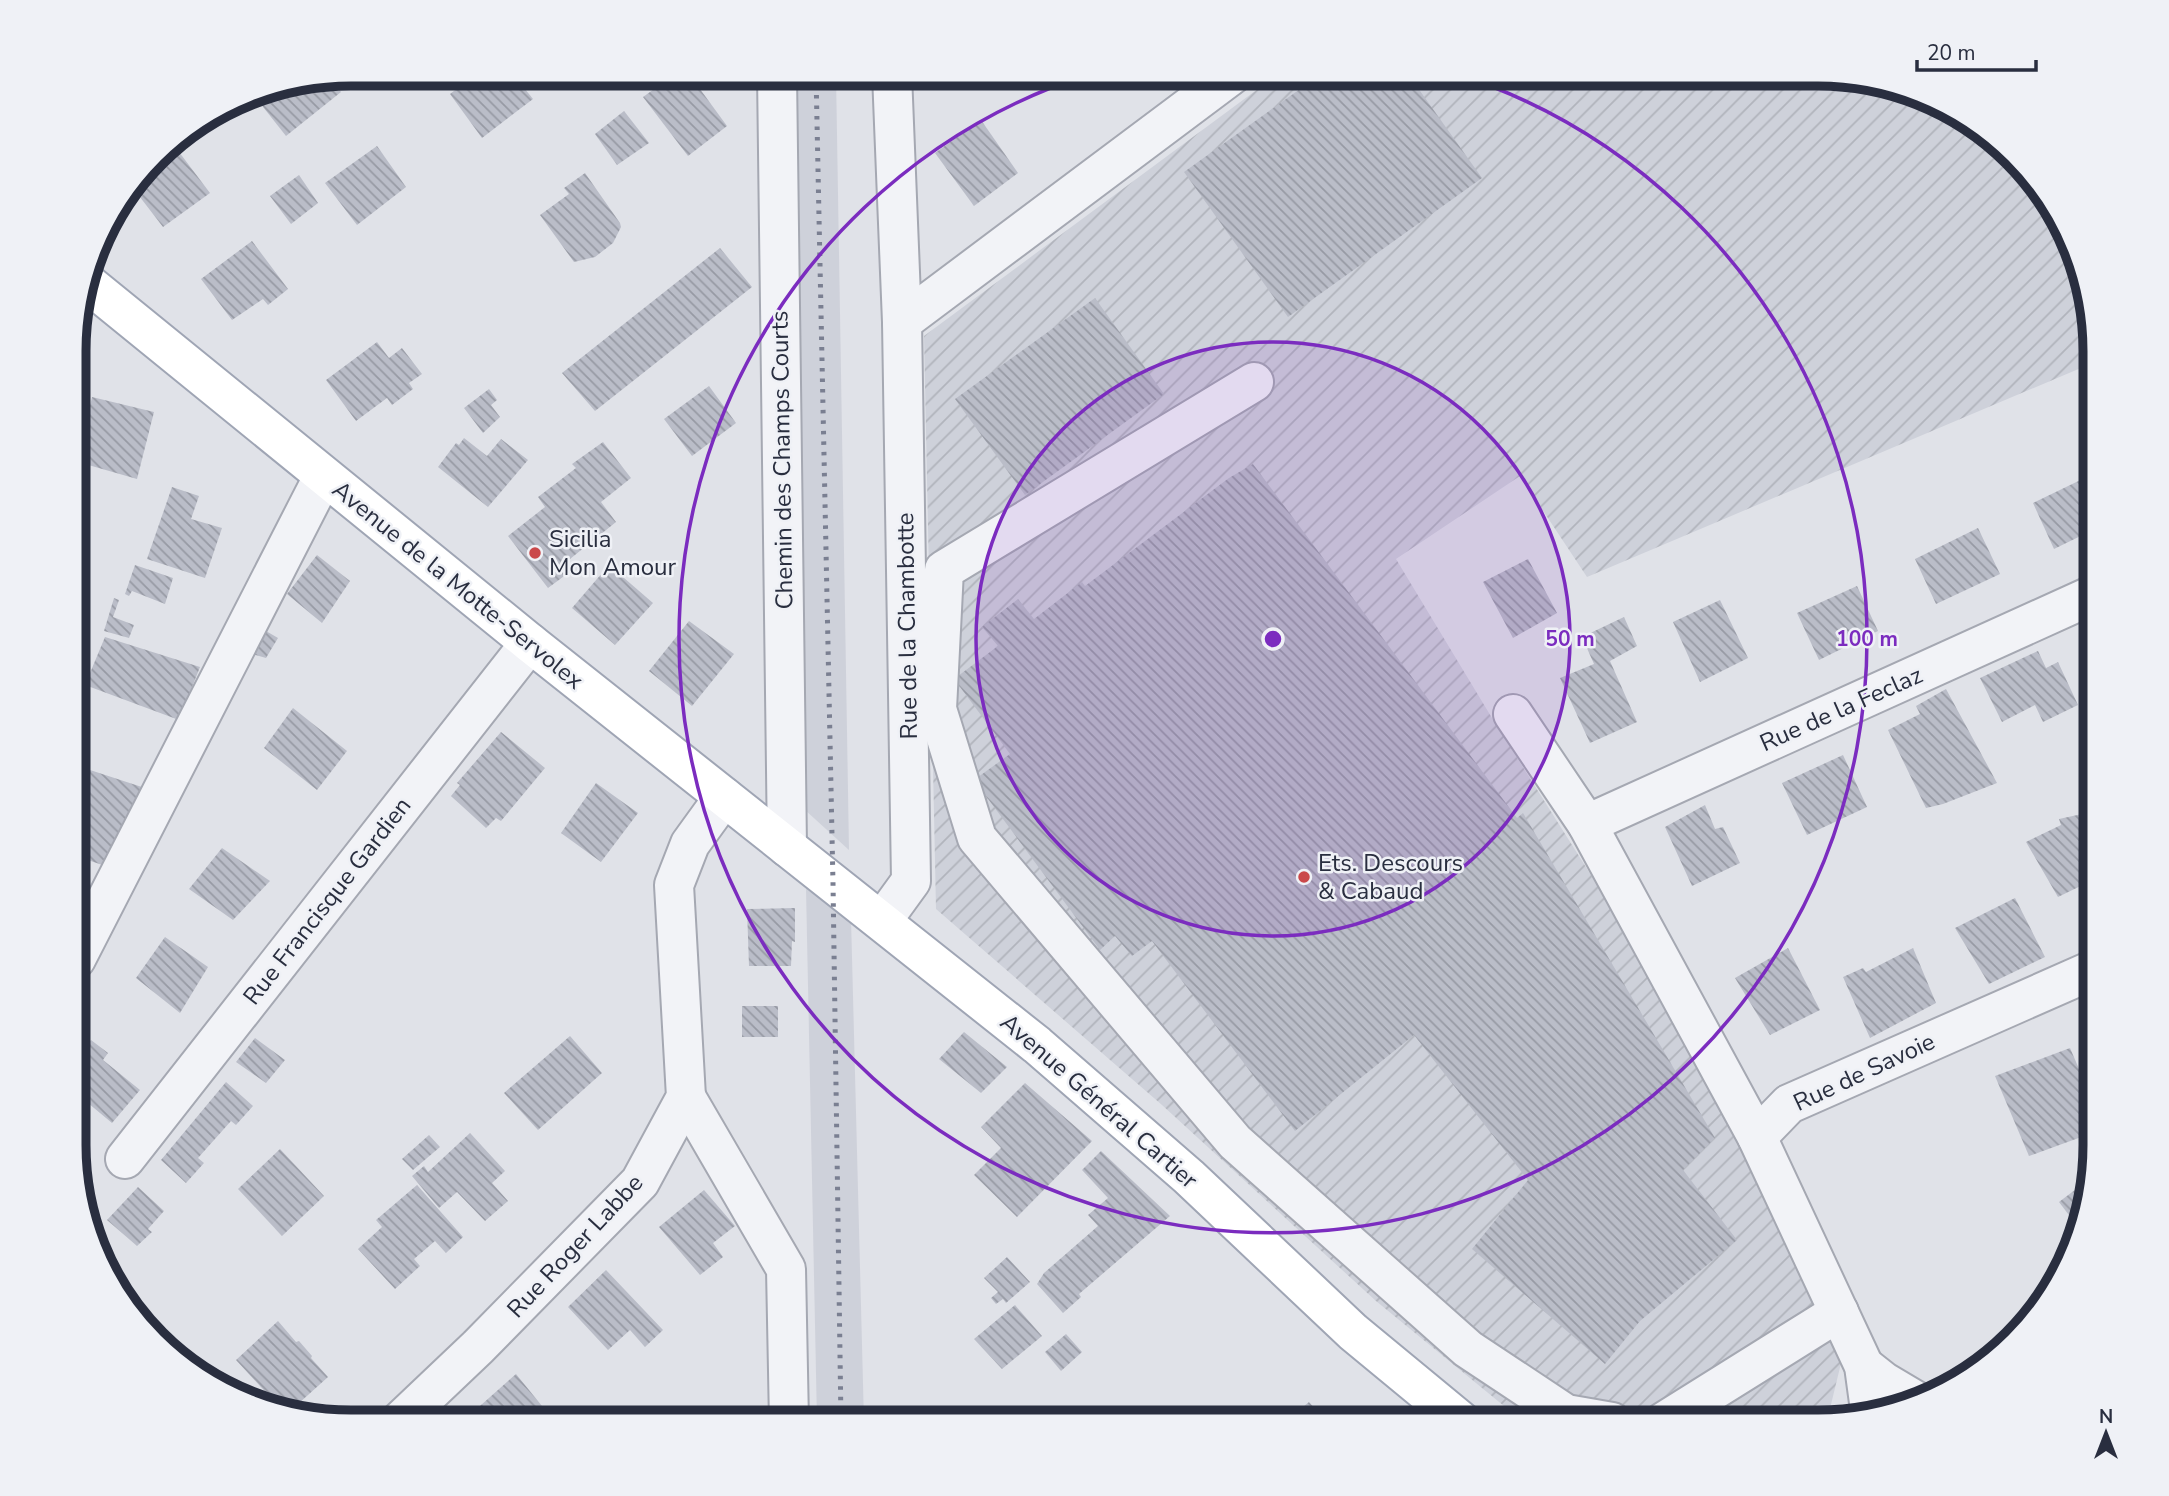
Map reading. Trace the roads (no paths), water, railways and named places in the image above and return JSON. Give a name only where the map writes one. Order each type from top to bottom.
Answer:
[{"type":"main road","name":"Avenue de la Motte-Servolex","points":[[94,288],[323,477],[833,883]]},
{"type":"main road","name":"Avenue Général Cartier","points":[[833,883],[1037,1045],[1169,1159],[1353,1332],[1447,1410]]},
{"type":"main road","name":"Avenue Général Cartier","points":[[1353,1332],[1404,1397],[1418,1410]]},
{"type":"street","name":"Chemin des Champs Courts","points":[[777,86],[787,847]]},
{"type":"street","name":"Rue de la Chambotte","points":[[882,921],[911,881],[902,323],[892,86]]},
{"type":"street","points":[[902,323],[1217,86]]},
{"type":"street","points":[[1254,382],[944,570],[936,709],[977,838],[1235,1142],[1468,1349],[1560,1410]]},
{"type":"street","points":[[86,939],[323,477]]},
{"type":"street","name":"Rue de la Feclaz","points":[[1587,824],[2083,599]]},
{"type":"street","name":"Rue Francisque Gardien","points":[[125,1159],[530,643]]},
{"type":"street","points":[[1513,714],[1587,824],[1758,1137],[1864,1366],[1869,1405]]},
{"type":"street","points":[[724,797],[690,844],[674,885],[686,1097],[786,1269],[789,1410]]},
{"type":"street","name":"Rue de Savoie","points":[[1758,1137],[1789,1104],[2083,974]]},
{"type":"street","name":"Rue Roger Labbe","points":[[412,1410],[478,1347],[640,1182],[686,1097]]},
{"type":"street","points":[[1683,1410],[1839,1312]]},
{"type":"street","points":[[1864,1366],[1882,1381],[1906,1395]]},
{"type":"street","points":[[1854,1408],[1864,1366]]},
{"type":"railway","points":[[816,86],[841,1410]]},
{"type":"place","name":"Sicilia Mon Amour","points":[[535,553]]},
{"type":"place","name":"Ets. Descours & Cabaud","points":[[1304,877]]}]
